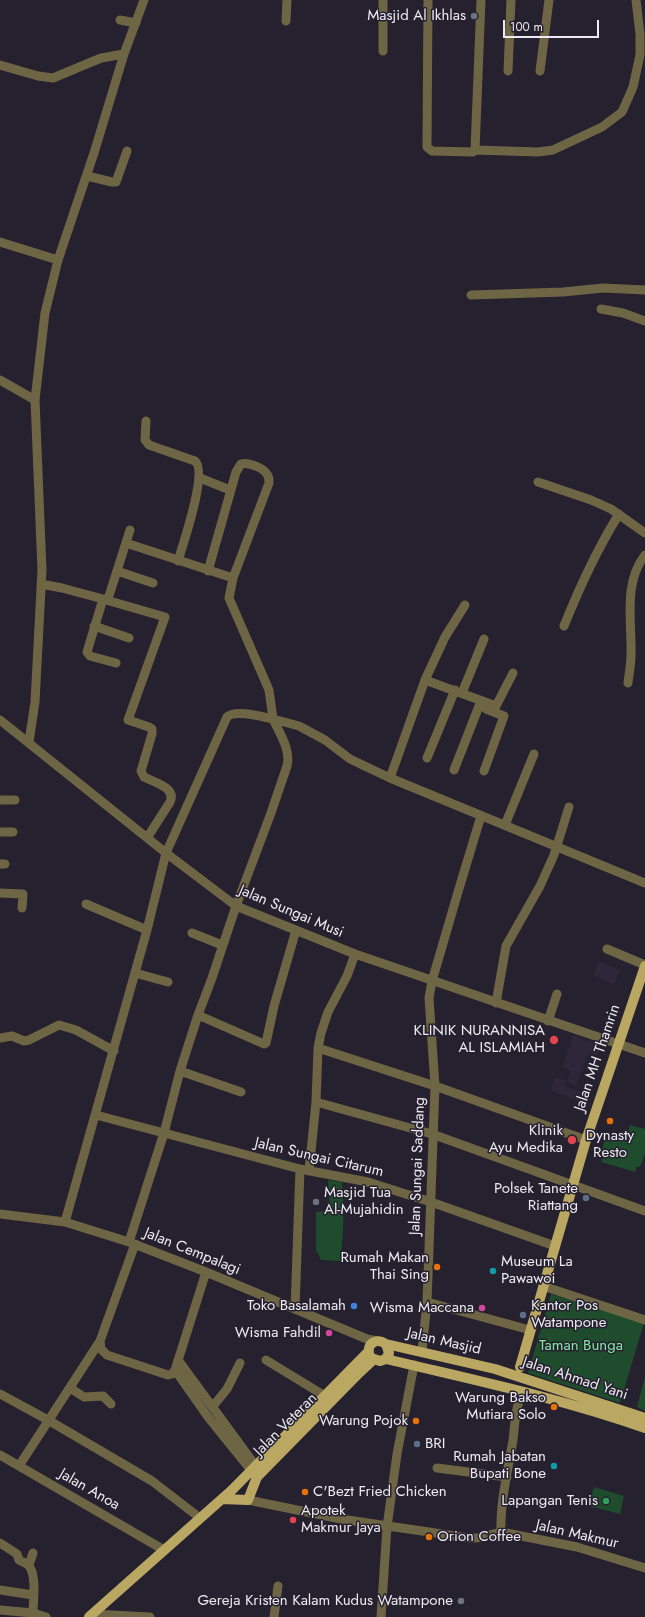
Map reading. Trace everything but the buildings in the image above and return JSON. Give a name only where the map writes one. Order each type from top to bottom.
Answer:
[{"type":"main road","name":"Jalan MH Thamrin","points":[[520,1367],[586,1140],[645,966]]},
{"type":"main road","name":"Jalan Masjid","points":[[494,1383],[386,1359],[380,1361],[374,1347],[422,1351],[495,1369]]},
{"type":"main road","points":[[374,1347],[389,1353],[386,1359]]},
{"type":"main road","name":"Jalan Veteran","points":[[91,1615],[200,1518],[256,1472],[356,1370],[374,1347]]},
{"type":"main road","points":[[504,1386],[507,1373],[520,1367],[525,1379],[521,1395]]},
{"type":"main road","name":"Jalan Ahmad Yani","points":[[495,1369],[613,1412]]},
{"type":"main road","name":"Jalan Veteran","points":[[248,1500],[256,1472],[325,1396],[356,1370]]},
{"type":"main road","name":"Jalan Ahmad Yani","points":[[494,1383],[504,1386],[521,1395],[613,1412],[639,1419],[645,1428]]},
{"type":"main road","points":[[222,1499],[248,1500]]},
{"type":"street","points":[[29,742],[35,702],[41,584],[41,530],[36,397],[45,313],[58,260],[87,176],[124,54],[144,0]]},
{"type":"street","points":[[286,21],[287,0]]},
{"type":"street","points":[[383,0],[383,51]]},
{"type":"street","points":[[428,0],[427,147],[432,151],[470,152],[475,150],[538,152],[552,150],[602,128],[622,112],[633,87],[640,55],[640,34],[636,0]]},
{"type":"street","points":[[475,150],[481,0]]},
{"type":"street","points":[[508,71],[511,0]]},
{"type":"street","points":[[540,71],[549,0]]},
{"type":"street","points":[[120,20],[136,23]]},
{"type":"street","points":[[0,65],[38,76],[53,78],[101,58],[124,54]]},
{"type":"street","points":[[87,176],[114,182],[119,175],[127,151]]},
{"type":"street","points":[[0,242],[58,260]]},
{"type":"street","points":[[471,295],[563,292],[602,288],[645,290]]},
{"type":"street","points":[[601,309],[623,313],[645,321]]},
{"type":"street","points":[[0,380],[36,397]]},
{"type":"street","points":[[146,422],[145,440],[147,443],[154,447],[195,461],[198,465],[200,478],[178,561]]},
{"type":"street","points":[[18,1466],[100,1341],[132,1243],[164,1133],[180,1071],[198,1015],[236,906],[271,813],[288,759],[287,750],[273,719],[269,690],[229,598],[233,578],[269,483],[268,476],[263,470],[243,463],[238,466],[208,571]]},
{"type":"street","points":[[200,478],[230,490]]},
{"type":"street","points":[[538,482],[591,500],[619,514],[645,533]]},
{"type":"street","points":[[564,626],[600,544],[619,514]]},
{"type":"street","points":[[104,599],[110,597],[130,530]]},
{"type":"street","points":[[126,543],[233,578]]},
{"type":"street","points":[[628,683],[631,656],[630,601],[634,575],[645,555]]},
{"type":"street","points":[[117,571],[153,583]]},
{"type":"street","points":[[41,584],[104,599],[165,617],[128,720],[152,729],[142,774],[144,777],[169,790],[172,798],[147,838]]},
{"type":"street","points":[[104,599],[87,651],[88,654],[116,663]]},
{"type":"street","points":[[390,778],[425,680],[446,637],[465,605]]},
{"type":"street","points":[[94,626],[129,638]]},
{"type":"street","points":[[428,758],[484,639]]},
{"type":"street","points":[[480,704],[498,706],[513,673]]},
{"type":"street","points":[[425,680],[458,692],[504,716],[484,770]]},
{"type":"street","points":[[454,770],[480,704]]},
{"type":"street","points":[[65,1222],[114,1051],[166,853],[227,717],[230,714],[239,713],[273,719],[299,726],[325,740],[350,759],[390,778],[645,883]]},
{"type":"street","name":"Jalan Sungai Musi","points":[[0,720],[166,853],[236,906],[355,954],[645,1054]]},
{"type":"street","points":[[505,825],[534,754]]},
{"type":"street","points":[[0,800],[15,800]]},
{"type":"street","points":[[496,1003],[506,946],[540,886],[554,855],[569,807]]},
{"type":"street","name":"Jalan Sungai Saddang","points":[[422,1351],[427,1302],[434,1086],[429,998],[432,981],[481,816]]},
{"type":"street","points":[[0,832],[13,832]]},
{"type":"street","points":[[0,893],[24,894],[22,908]]},
{"type":"street","points":[[86,904],[147,930]]},
{"type":"street","points":[[198,1015],[264,1044],[266,1043],[274,1006],[296,930]]},
{"type":"street","points":[[192,933],[222,945]]},
{"type":"street","points":[[607,949],[645,966]]},
{"type":"street","points":[[295,1309],[305,1170],[316,1102],[320,1033],[328,1012],[347,976],[355,954]]},
{"type":"street","points":[[135,973],[168,982]]},
{"type":"street","points":[[548,1021],[557,994]]},
{"type":"street","points":[[0,1038],[12,1036],[24,1041],[29,1040],[59,1025],[76,1030],[114,1051]]},
{"type":"street","points":[[318,1048],[434,1086],[586,1140]]},
{"type":"street","points":[[180,1071],[241,1092]]},
{"type":"street","points":[[316,1102],[432,1134],[645,1211]]},
{"type":"street","name":"Jalan Sungai Citarum","points":[[96,1115],[305,1170],[368,1182],[431,1202],[555,1246]]},
{"type":"street","name":"Jalan Cempalagi","points":[[0,1214],[65,1222],[132,1243],[295,1309],[374,1347]]},
{"type":"street","points":[[100,1341],[101,1349],[107,1355],[168,1375],[172,1374],[175,1370],[206,1272]]},
{"type":"street","points":[[543,1286],[645,1320]]},
{"type":"street","points":[[427,1302],[530,1330]]},
{"type":"street","points":[[178,1360],[213,1406],[256,1472]]},
{"type":"street","points":[[266,1360],[325,1396]]},
{"type":"street","points":[[213,1406],[227,1388],[240,1363]]},
{"type":"street","points":[[381,1617],[387,1527],[397,1454],[414,1365]]},
{"type":"street","points":[[175,1370],[208,1417],[256,1472]]},
{"type":"street","points":[[70,1388],[84,1397],[103,1396],[111,1404]]},
{"type":"street","points":[[0,1394],[48,1420],[152,1481],[200,1518]]},
{"type":"street","points":[[248,1500],[387,1527],[469,1538],[477,1538],[502,1532],[502,1511],[506,1477],[521,1395]]},
{"type":"street","name":"Jalan Anoa","points":[[0,1455],[164,1550]]},
{"type":"street","points":[[437,1468],[506,1477]]},
{"type":"street","name":"Jalan Makmur","points":[[502,1532],[576,1547],[645,1568]]},
{"type":"street","points":[[0,1543],[17,1554],[19,1560],[29,1565]]},
{"type":"street","points":[[33,1553],[29,1565],[33,1579],[33,1613]]},
{"type":"street","points":[[274,1617],[278,1586]]},
{"type":"street","points":[[0,1590],[33,1594]]},
{"type":"street","points":[[0,1610],[33,1613],[46,1617]]},
{"type":"street","points":[[91,1615],[150,1617]]},
{"type":"shaded area","points":[[599,961],[620,971],[614,985],[593,975]]},
{"type":"shaded area","points":[[573,1035],[601,1045],[597,1055],[591,1053],[587,1055],[576,1086],[567,1082],[571,1071],[562,1068]]},
{"type":"shaded area","points":[[556,1077],[566,1081],[565,1086],[588,1095],[585,1103],[551,1091]]},
{"type":"green space","points":[[630,1125],[645,1129],[645,1154],[640,1167],[637,1166],[635,1172],[601,1162],[604,1155],[601,1154],[606,1135],[625,1141]]},
{"type":"green space","points":[[328,1180],[342,1182],[343,1222],[340,1261],[321,1260],[316,1250],[316,1212],[330,1211]]},
{"type":"green space","name":"Taman Bunga","points":[[551,1294],[644,1323],[620,1403],[528,1373]]},
{"type":"green space","points":[[645,1377],[645,1411],[637,1407]]},
{"type":"green space","name":"Lapangan Tenis","points":[[594,1487],[624,1496],[620,1514],[589,1506]]},
{"type":"place","name":"Masjid Al Ikhlas","points":[[474,16]]},
{"type":"place","name":"KLINIK NURANNISA AL ISLAMIAH","points":[[554,1040]]},
{"type":"place","name":"Dynasty Resto","points":[[610,1121]]},
{"type":"place","name":"Klinik Ayu Medika","points":[[572,1140]]},
{"type":"place","name":"Polsek Tanete Riattang","points":[[586,1198]]},
{"type":"place","name":"Masjid Tua Al-Mujahidin","points":[[316,1202]]},
{"type":"place","name":"Rumah Makan Thai Sing","points":[[437,1267]]},
{"type":"place","name":"Museum La Pawawoi","points":[[493,1271]]},
{"type":"place","name":"Toko Basalamah","points":[[354,1306]]},
{"type":"place","name":"Wisma Maccana","points":[[482,1308]]},
{"type":"place","name":"Kantor Pos Watampone","points":[[523,1315]]},
{"type":"place","name":"Wisma Fahdil","points":[[329,1333]]},
{"type":"place","name":"Warung Bakso Mutiara Solo","points":[[554,1407]]},
{"type":"place","name":"Warung Pojok","points":[[416,1421]]},
{"type":"place","name":"BRI","points":[[417,1444]]},
{"type":"place","name":"Rumah Jabatan Bupati Bone","points":[[554,1466]]},
{"type":"place","name":"C'Bezt Fried Chicken","points":[[305,1492]]},
{"type":"place","name":"Lapangan Tenis","points":[[606,1501]]},
{"type":"place","name":"Apotek Makmur Jaya","points":[[293,1520]]},
{"type":"place","name":"Orion Coffee","points":[[429,1537]]},
{"type":"place","name":"Gereja Kristen Kalam Kudus Watampone","points":[[461,1601]]}]
